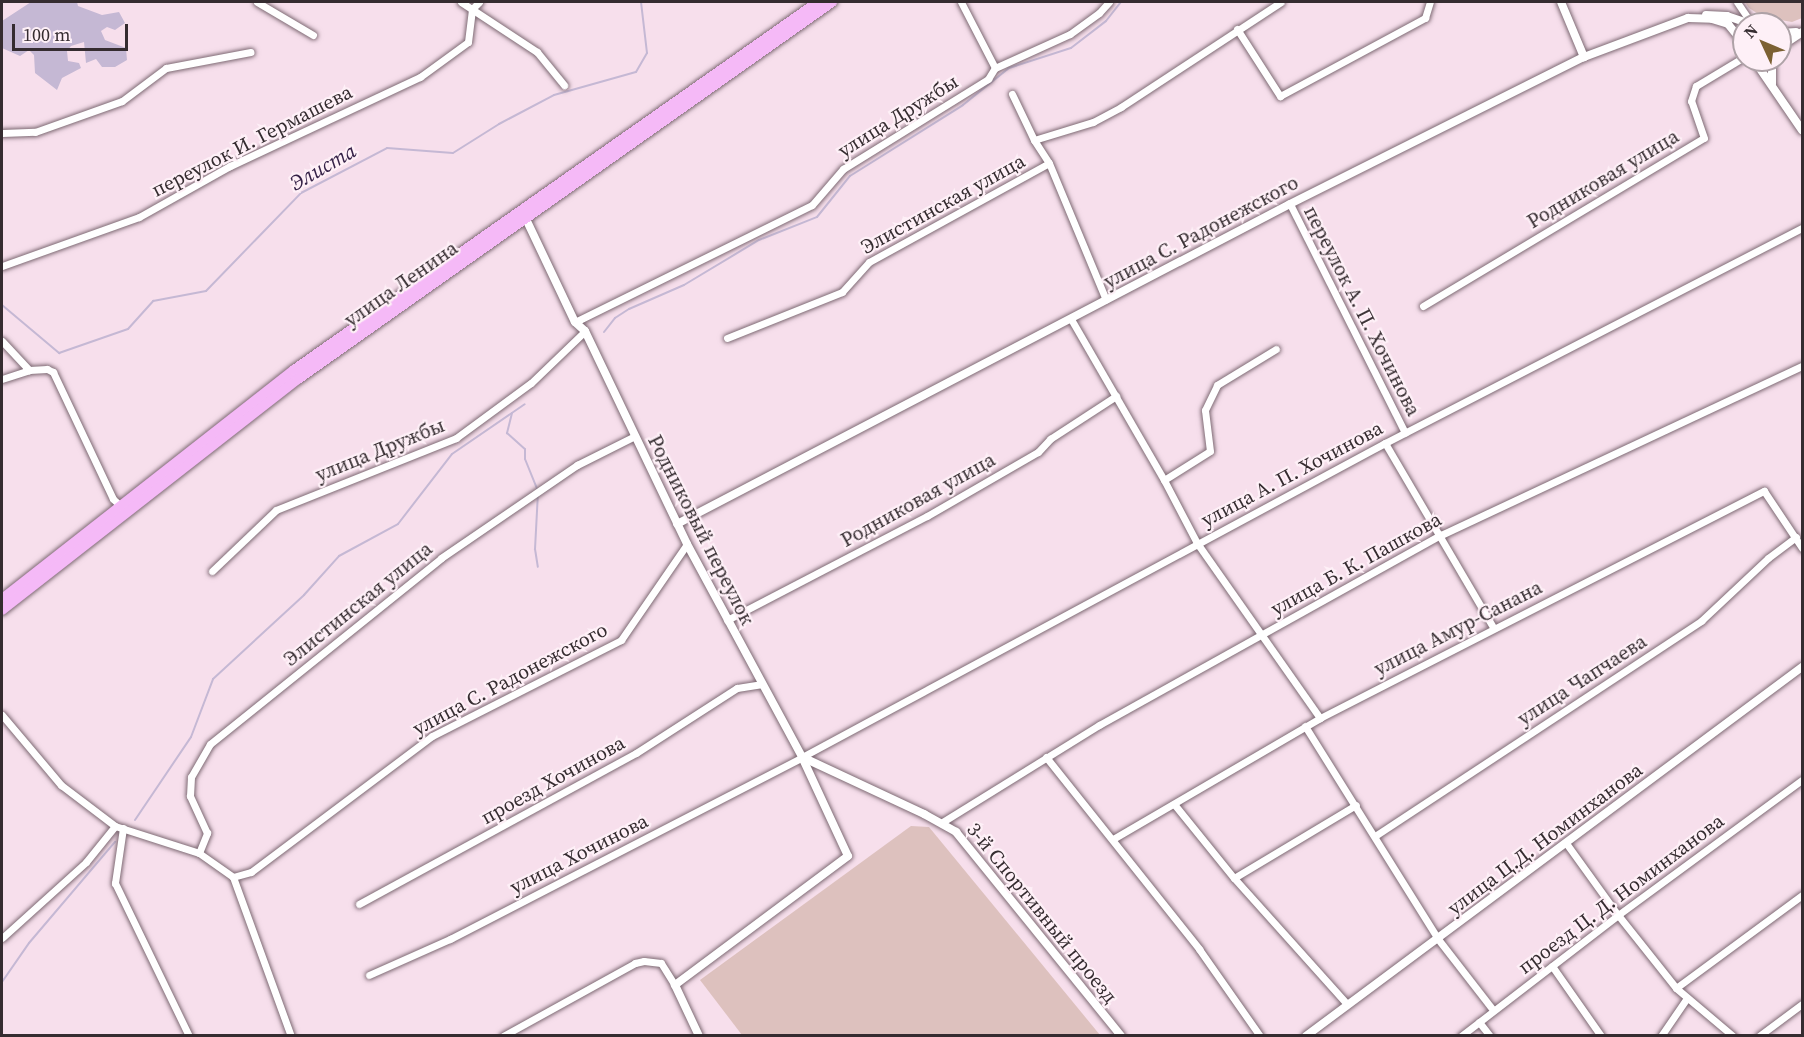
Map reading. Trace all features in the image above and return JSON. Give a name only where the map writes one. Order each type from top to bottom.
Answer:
[{"type":"main road","name":"улица Ленина","points":[[523,214],[818,2]]},
{"type":"main road","name":"улица Ленина","points":[[2,610],[294,370],[832,2]]},
{"type":"main road","name":"улица Ленина","points":[[2,599],[123,509]]},
{"type":"street","points":[[257,2],[313,34]]},
{"type":"street","points":[[461,2],[537,52],[564,85]]},
{"type":"street","points":[[472,9],[479,2]]},
{"type":"street","points":[[961,2],[994,68]]},
{"type":"street","name":"улица Дружбы","points":[[575,322],[812,205],[843,169],[988,79],[994,68],[1070,34],[1099,13],[1109,2]]},
{"type":"street","name":"Элистинская улица","points":[[1034,140],[1093,122],[1121,107],[1281,2]]},
{"type":"street","points":[[1237,29],[1280,96],[1425,18],[1430,2]]},
{"type":"street","points":[[1561,2],[1584,57]]},
{"type":"street","name":"переулок И. Гермашева","points":[[2,266],[139,217],[230,166],[420,77],[468,42],[472,9]]},
{"type":"street","points":[[1688,18],[1711,14],[1732,19]]},
{"type":"street","name":"улица С. Радонежского","points":[[677,524],[1290,204],[1584,57],[1688,18],[1728,24],[1732,29]]},
{"type":"street","points":[[2,133],[35,132],[122,101],[166,68],[251,52]]},
{"type":"street","name":"Родниковая улица","points":[[1423,306],[1704,138],[1691,101],[1696,86],[1732,64]]},
{"type":"street","points":[[1764,72],[1803,130]]},
{"type":"street","points":[[1772,72],[1772,84]]},
{"type":"street","points":[[1012,94],[1034,140],[1049,163],[1106,300]]},
{"type":"street","name":"Элистинская улица","points":[[727,338],[842,292],[869,262],[1049,163]]},
{"type":"street","name":"переулок А. П. Хочинова","points":[[1290,204],[1406,433]]},
{"type":"street","name":"Родниковый переулок","points":[[523,214],[575,322],[585,331],[687,544],[802,757],[848,856],[675,985]]},
{"type":"street","name":"улица А. П. Хочинова","points":[[802,757],[1385,443],[1803,228]]},
{"type":"street","points":[[1071,319],[1164,480],[1197,543],[1263,633],[1320,718]]},
{"type":"street","name":"улица Дружбы","points":[[212,571],[276,510],[456,438],[531,383],[585,331]]},
{"type":"street","points":[[2,341],[29,370]]},
{"type":"street","points":[[1164,480],[1210,452],[1205,410],[1218,385],[1276,349]]},
{"type":"street","name":"улица Б. К. Пашкова","points":[[941,824],[1046,757],[1263,633],[1441,536],[1803,366]]},
{"type":"street","points":[[2,380],[29,370],[47,369],[53,372],[113,499],[123,509]]},
{"type":"street","name":"Родниковая улица","points":[[727,620],[927,516],[1038,452],[1050,439],[1116,396]]},
{"type":"street","name":"Элистинская улица","points":[[199,853],[207,834],[190,796],[190,777],[210,744],[441,558],[577,465],[635,436]]},
{"type":"street","points":[[1385,443],[1493,627]]},
{"type":"street","name":"улица Амур-Санана","points":[[1113,839],[1305,726],[1493,627],[1764,491],[1803,548]]},
{"type":"street","name":"улица Чапчаева","points":[[1375,836],[1701,621],[1768,558],[1796,537]]},
{"type":"street","name":"улица С. Радонежского","points":[[233,877],[250,872],[432,736],[621,640],[687,544]]},
{"type":"street","name":"улица Ц.Д. Номинханова","points":[[1306,1035],[1803,667]]},
{"type":"street","name":"проезд Хочинова","points":[[359,904],[636,753],[737,688],[761,684]]},
{"type":"street","points":[[2,715],[62,785],[115,826],[199,853],[233,877],[291,1035]]},
{"type":"street","points":[[1305,726],[1438,939],[1493,1010]]},
{"type":"street","name":"3-й Спортивный проезд","points":[[802,757],[956,832],[1121,1035]]},
{"type":"street","name":"улица Хочинова","points":[[369,975],[450,939],[802,757]]},
{"type":"street","points":[[1046,757],[1113,839],[1228,988],[1260,1035]]},
{"type":"street","name":"проезд Ц. Д. Номинханова","points":[[1461,1035],[1618,915],[1803,780]]},
{"type":"street","points":[[1174,804],[1234,878],[1347,1004]]},
{"type":"street","points":[[1234,878],[1356,805]]},
{"type":"street","points":[[2,938],[86,862],[115,826]]},
{"type":"street","points":[[123,828],[115,883],[189,1035]]},
{"type":"street","points":[[1566,843],[1618,915],[1676,988],[1733,1035]]},
{"type":"street","points":[[1676,988],[1803,895]]},
{"type":"street","points":[[502,1035],[635,963],[644,961],[661,963],[675,985],[699,1035]]},
{"type":"street","points":[[1552,966],[1601,1035]]},
{"type":"street","points":[[1660,1035],[1687,998]]},
{"type":"street","points":[[1759,1035],[1803,1004]]},
{"type":"street","points":[[1479,1022],[1490,1035]]},
{"type":"shaded area","points":[[31,2],[77,2],[78,6],[102,15],[119,12],[125,23],[115,30],[107,27],[101,31],[105,40],[126,48],[127,60],[115,67],[102,67],[96,59],[86,63],[84,42],[71,46],[67,51],[68,61],[79,63],[81,68],[62,78],[57,90],[35,73],[34,55],[29,50],[20,56],[2,48],[2,21]]},
{"type":"shaded area","points":[[1745,2],[1802,2],[1802,18],[1792,22],[1792,12],[1755,12]]},
{"type":"shaded area","points":[[911,826],[929,827],[1100,1035],[742,1035],[700,980]]},
{"type":"waterway","name":"Элиста","points":[[2,305],[59,353],[128,329],[153,301],[206,291],[301,193],[387,148],[453,153],[499,124],[554,95],[636,72],[647,53],[641,2]]},
{"type":"waterway","points":[[604,332],[615,318],[629,309],[684,285],[759,240],[817,217],[850,176],[963,105],[1009,68],[1071,48],[1106,21],[1121,2]]},
{"type":"waterway","points":[[135,820],[191,737],[213,679],[304,595],[339,556],[398,524],[452,454],[525,404]]},
{"type":"waterway","points":[[512,413],[507,433],[525,449],[525,459],[538,492],[535,549],[538,567]]},
{"type":"waterway","points":[[2,982],[29,943],[115,842]]}]
